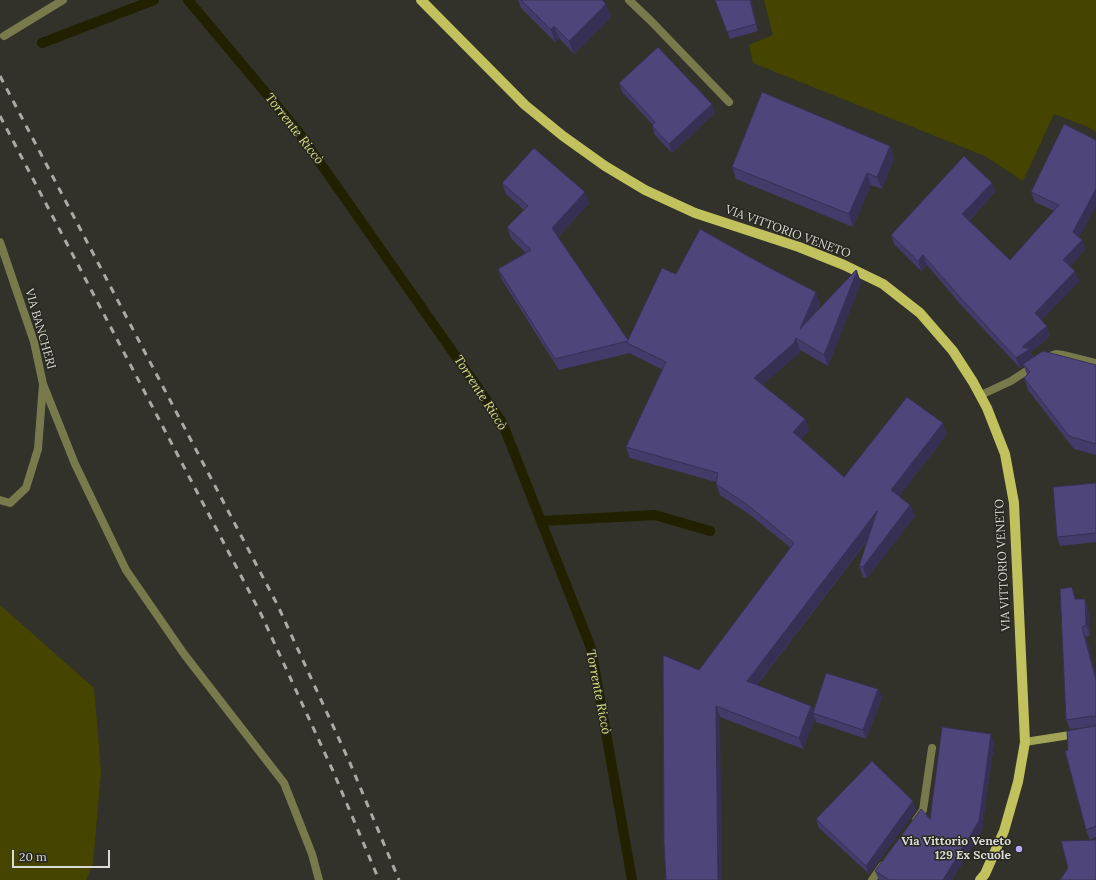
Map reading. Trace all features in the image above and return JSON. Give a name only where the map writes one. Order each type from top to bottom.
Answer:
[{"type":"main road","name":"VIA VITTORIO VENETO","points":[[421,0],[525,105],[563,136],[625,178],[645,190],[695,213],[799,247],[844,265],[883,284],[920,313],[953,351],[981,395],[1005,454],[1014,503],[1025,742],[1018,782],[1004,831],[985,874],[980,880]]},
{"type":"street","points":[[4,36],[63,0]]},
{"type":"street","points":[[629,0],[729,102]]},
{"type":"street","name":"VIA BANCHERI","points":[[0,242],[34,342],[43,384],[38,449],[26,488],[10,503],[0,500]]},
{"type":"street","points":[[981,395],[1011,381],[1049,355],[1063,355],[1096,363]]},
{"type":"street","points":[[43,384],[75,464],[126,570],[184,654],[284,783],[312,854],[318,880]]},
{"type":"street","points":[[1025,742],[1096,731]]},
{"type":"street","points":[[909,829],[923,810],[932,748]]},
{"type":"street","points":[[872,880],[886,861]]},
{"type":"shaded area","points":[[764,0],[1096,0],[1096,132],[1088,127],[1054,114],[1023,181],[985,156],[753,63],[749,45],[773,35]]},
{"type":"shaded area","points":[[0,605],[94,688],[101,771],[93,864],[86,880],[0,880]]},
{"type":"building","points":[[521,0],[602,0],[606,4],[569,41],[554,26],[551,30]]},
{"type":"building","points":[[715,0],[750,0],[756,24],[727,32]]},
{"type":"building","points":[[658,47],[712,104],[669,144],[652,126],[655,122],[619,83]]},
{"type":"building","points":[[762,92],[890,146],[877,177],[867,173],[849,214],[732,167]]},
{"type":"building","points":[[1064,124],[1096,140],[1096,189],[1073,232],[1082,240],[1063,260],[1075,271],[1035,313],[1047,326],[1022,347],[1030,349],[1016,358],[923,255],[918,261],[891,235],[964,156],[992,183],[962,214],[1010,260],[1059,205],[1031,192]]},
{"type":"building","points":[[534,148],[585,192],[552,228],[628,340],[662,268],[676,274],[700,229],[816,292],[800,329],[856,270],[857,271],[824,355],[796,338],[794,343],[754,378],[805,419],[793,432],[844,477],[907,397],[943,423],[891,490],[910,505],[863,567],[859,566],[877,511],[747,681],[811,706],[799,738],[716,706],[718,880],[666,880],[664,843],[663,655],[699,670],[794,543],[745,503],[716,484],[718,473],[626,447],[666,362],[627,343],[628,341],[555,359],[498,269],[531,250],[507,227],[528,206],[502,183]]},
{"type":"building","points":[[1043,351],[1096,365],[1096,444],[1069,436],[1024,378],[1030,372],[1023,364]]},
{"type":"building","points":[[1096,483],[1096,533],[1057,537],[1053,487]]},
{"type":"building","points":[[1072,587],[1075,599],[1085,599],[1086,625],[1082,627],[1096,680],[1096,717],[1092,716],[1066,720],[1060,589]]},
{"type":"building","points":[[826,673],[878,689],[863,730],[813,713]]},
{"type":"building","points":[[1096,725],[1096,826],[1086,830],[1065,751],[1068,750],[1067,731]]},
{"type":"building","points":[[942,727],[991,734],[979,821],[943,880],[889,880],[875,871],[921,809],[930,819]]},
{"type":"building","points":[[872,761],[913,801],[866,866],[816,819]]},
{"type":"building","points":[[1096,840],[1096,880],[1060,880],[1068,868],[1061,841]]},
{"type":"waterway","points":[[42,43],[154,0]]},
{"type":"waterway","name":"Torrente Riccò","points":[[188,0],[297,130],[502,422],[591,648],[632,880]]},
{"type":"waterway","points":[[541,521],[655,515],[710,531]]},
{"type":"railway","points":[[0,76],[278,606],[350,763],[399,880]]},
{"type":"railway","points":[[0,116],[261,614],[333,771],[379,880]]},
{"type":"place","name":"Via Vittorio Veneto 129 Ex Scuole","points":[[1019,849]]}]
